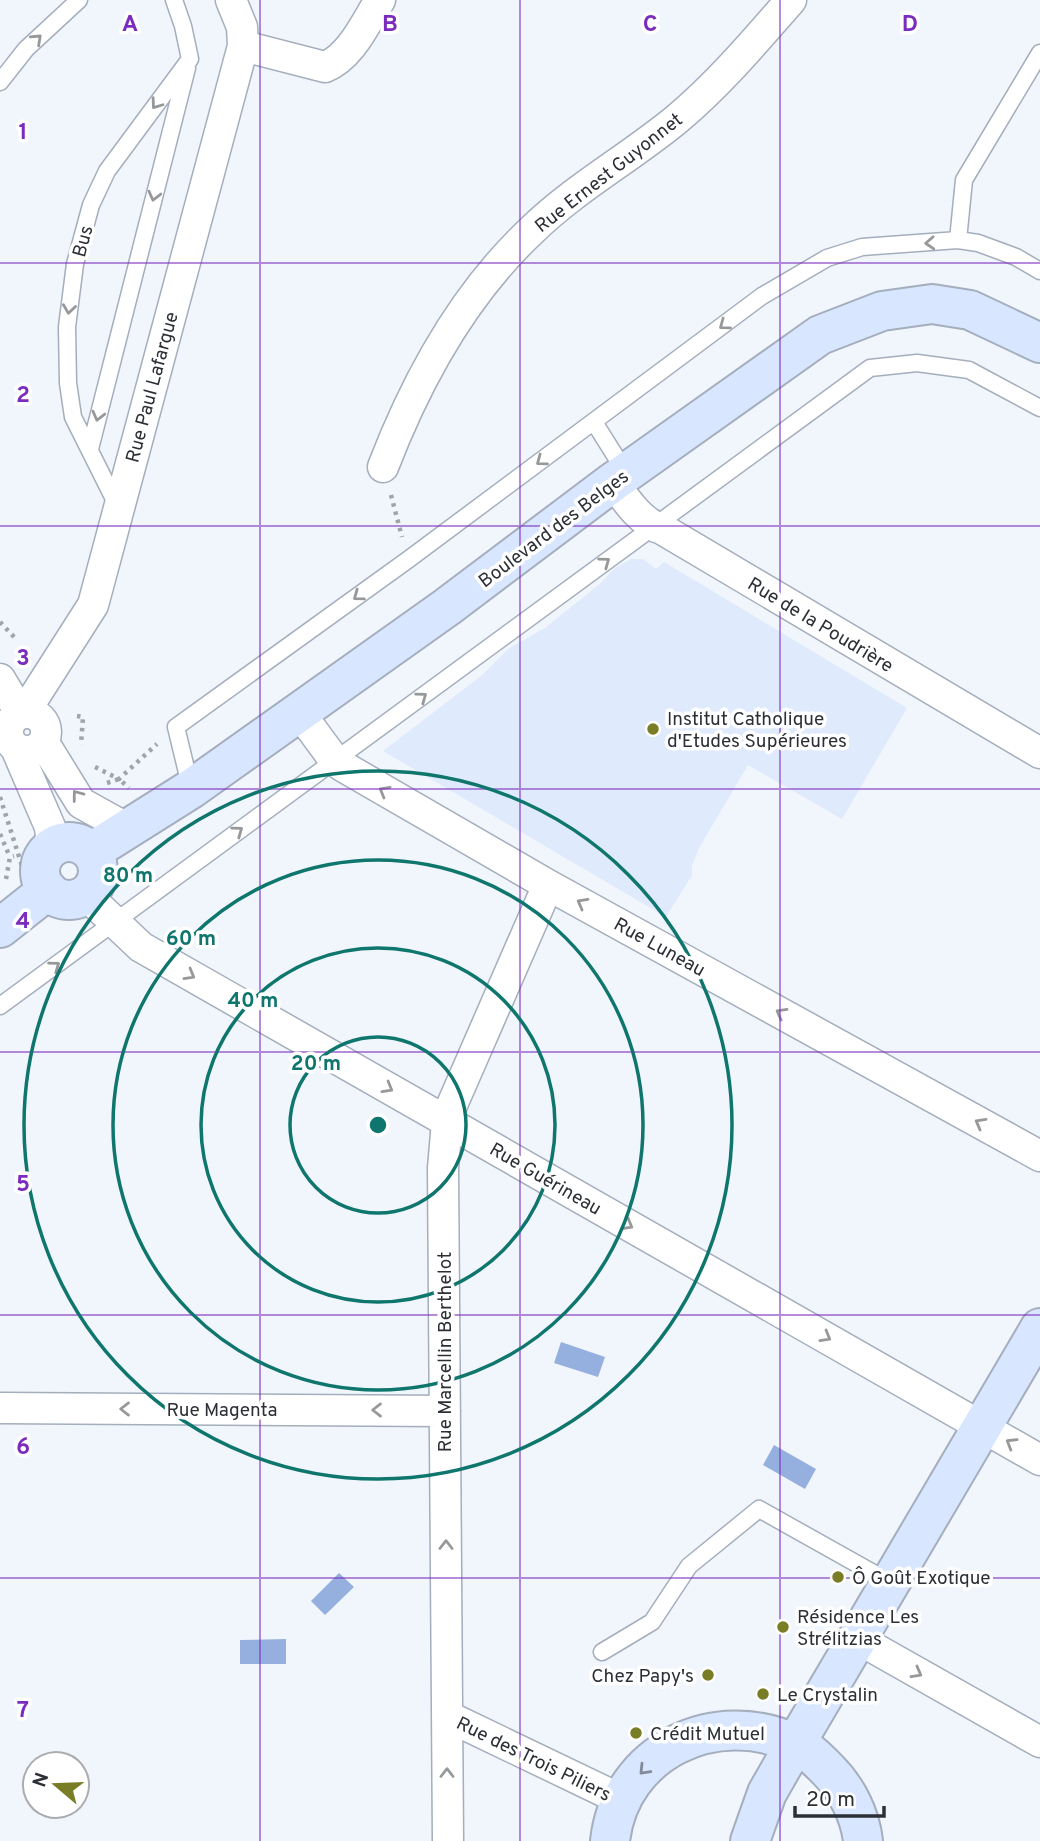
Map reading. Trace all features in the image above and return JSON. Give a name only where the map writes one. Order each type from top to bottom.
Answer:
[{"type":"main road","name":"Boulevard des Belges","points":[[91,852],[191,789],[820,335],[882,311],[932,304],[970,310],[1040,343]]},
{"type":"main road","points":[[2,909],[41,877],[43,858],[52,848],[65,841],[84,845],[91,852],[98,869],[93,888],[86,895],[67,900],[58,898],[34,883]]},
{"type":"main road","points":[[750,1841],[767,1794],[1040,1328]]},
{"type":"main road","points":[[610,1841],[611,1829],[622,1800],[637,1776],[658,1756],[683,1741],[711,1732],[740,1729],[769,1734],[796,1744],[812,1754],[839,1781],[853,1805],[863,1841]]},
{"type":"street","points":[[231,0],[242,27],[243,46],[325,67],[335,63],[346,51],[380,0]]},
{"type":"street","name":"Rue Ernest Guyonnet","points":[[386,477],[433,359],[478,290],[529,232],[565,201],[678,118],[719,80],[791,0]]},
{"type":"street","name":"Rue Paul Lafargue","points":[[18,726],[93,604],[243,46]]},
{"type":"street","name":"Rue de la Poudrière","points":[[620,478],[625,499],[654,527],[662,529],[1040,753]]},
{"type":"street","points":[[0,679],[50,827],[52,848]]},
{"type":"street","name":"Rue Luneau","points":[[299,712],[335,761],[548,885],[1040,1156]]},
{"type":"street","points":[[18,726],[81,803],[128,829]]},
{"type":"street","name":"Rue Marcellin Berthelot","points":[[448,1841],[443,1168],[447,1122],[548,885]]},
{"type":"street","name":"Rue Guérineau","points":[[86,895],[141,947],[1040,1461]]},
{"type":"street","name":"Rue Magenta","points":[[0,1408],[445,1411]]},
{"type":"street","points":[[858,1639],[1040,1742]]},
{"type":"street","name":"Rue des Trois Piliers","points":[[447,1716],[622,1800]]},
{"type":"lane","points":[[0,82],[26,48],[79,0]]},
{"type":"lane","points":[[90,449],[190,59],[174,0]]},
{"type":"lane","points":[[958,240],[964,180],[1040,53]]},
{"type":"lane","name":"Bus","points":[[119,508],[73,417],[68,383],[67,327],[75,264],[91,205],[107,171],[190,59]]},
{"type":"lane","points":[[191,789],[176,727],[409,559],[762,296],[827,258],[862,247],[958,240],[978,243],[1016,257],[1040,271]]},
{"type":"lane","points":[[0,1006],[870,368],[917,363],[970,370],[1040,408]]},
{"type":"lane","points":[[594,422],[620,478]]},
{"type":"lane","points":[[602,1652],[652,1622],[689,1566],[759,1509],[891,1583]]},
{"type":"path","points":[[386,477],[402,537]]},
{"type":"path","points":[[0,622],[16,639]]},
{"type":"path","points":[[77,716],[83,717],[81,746],[85,755]]},
{"type":"path","points":[[104,785],[119,779],[176,727]]},
{"type":"path","points":[[90,764],[119,779],[132,790]]},
{"type":"path","points":[[0,797],[23,864],[34,883]]},
{"type":"path","points":[[0,834],[12,856],[2,909]]},
{"type":"shaded area","name":"Institut Catholique d'Etudes Supérieures","points":[[631,559],[643,559],[656,569],[664,562],[907,708],[842,819],[748,765],[699,848],[692,866],[692,875],[666,917],[383,751],[481,676],[508,649],[545,628],[601,583],[614,569]]},
{"type":"water","points":[[561,1342],[605,1357],[598,1377],[554,1363]]},
{"type":"water","points":[[774,1445],[816,1469],[805,1489],[763,1465]]},
{"type":"water","points":[[339,1573],[354,1587],[325,1615],[311,1601]]},
{"type":"water","points":[[286,1639],[286,1664],[240,1664],[240,1640]]},
{"type":"place","name":"Institut Catholique d'Etudes Supérieures","points":[[653,729]]},
{"type":"place","name":"Ô Goût Exotique","points":[[838,1577]]},
{"type":"place","name":"Résidence Les Strélitzias","points":[[783,1627]]},
{"type":"place","name":"Chez Papy's","points":[[708,1675]]},
{"type":"place","name":"Le Crystalin","points":[[763,1694]]},
{"type":"place","name":"Crédit Mutuel","points":[[636,1733]]}]
